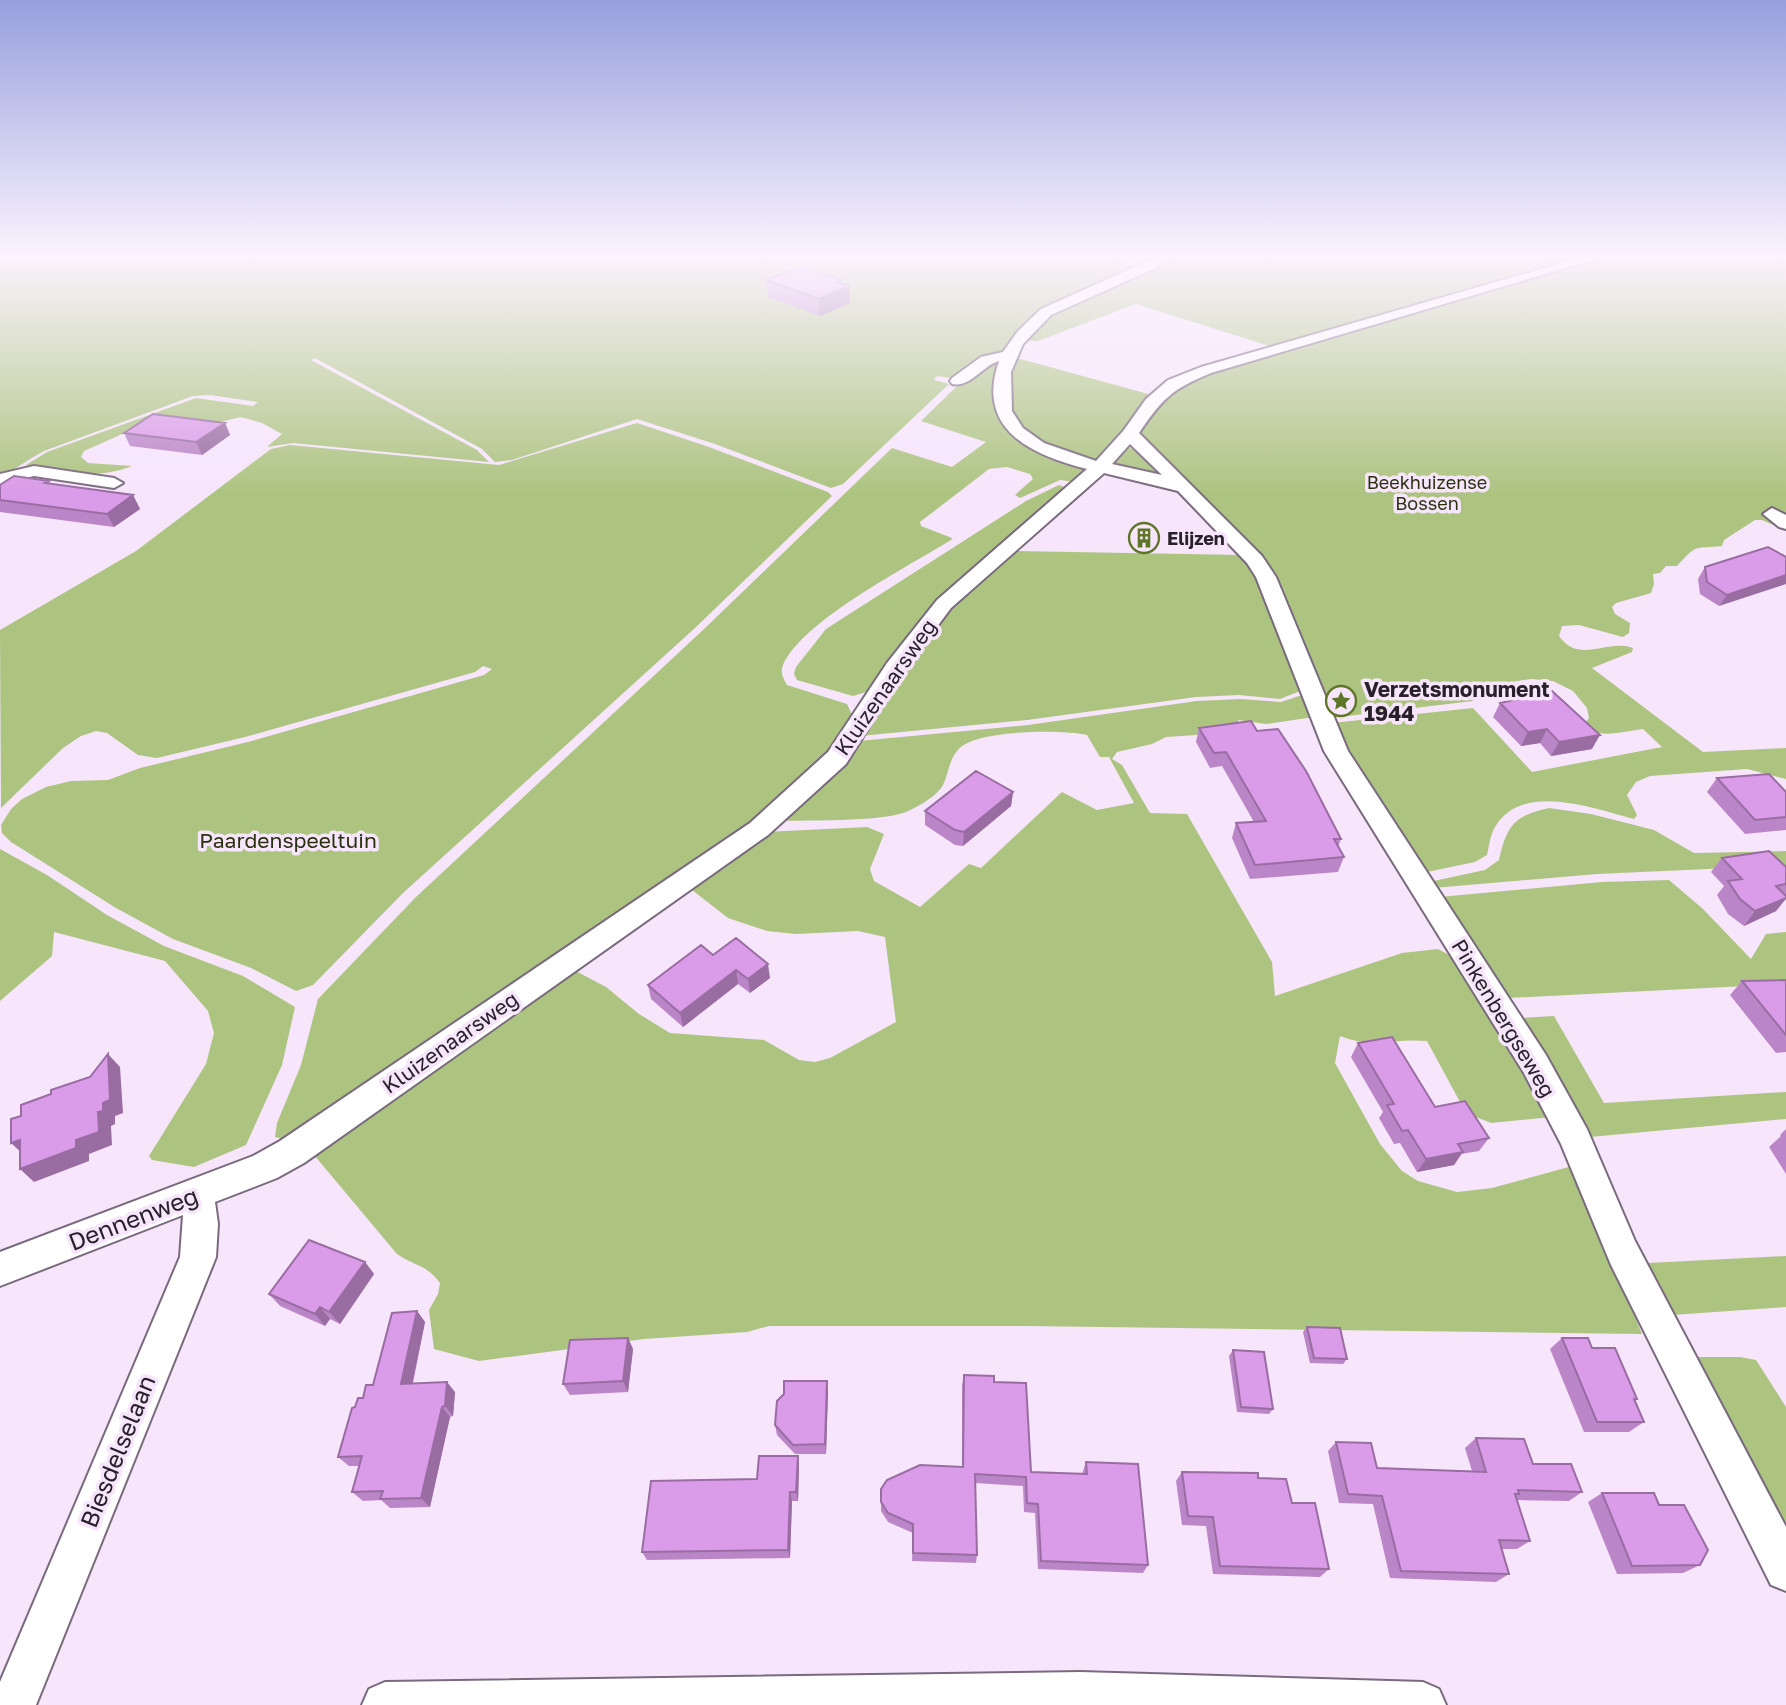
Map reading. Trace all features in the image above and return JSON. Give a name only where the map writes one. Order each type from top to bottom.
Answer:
[{"type":"street","points":[[1024,334],[1008,357],[1001,379],[1003,408],[1016,432],[1038,448],[1100,467]]},
{"type":"street","name":"Kluizenaarsweg","points":[[265,1167],[292,1152],[758,829],[781,810],[837,758],[909,647],[944,604],[1100,467],[1130,435],[1152,402],[1166,389],[1206,370],[1332,334]]},
{"type":"street","points":[[958,381],[985,359],[1008,357]]},
{"type":"street","name":"Pinkenbergseweg","points":[[1130,435],[1255,560],[1266,578],[1281,609],[1336,751],[1535,1064],[1575,1139],[1623,1253],[1786,1570]]},
{"type":"street","name":"Pinkenbergseweg","points":[[1100,467],[1150,476],[1187,490]]},
{"type":"street","points":[[0,478],[34,471],[114,483]]},
{"type":"street","name":"Dennenweg","points":[[0,1269],[265,1167]]},
{"type":"street","name":"Biesdelselaan","points":[[13,1705],[198,1257],[201,1224],[197,1194]]},
{"type":"street","points":[[385,1705],[1080,1695],[1423,1705]]},
{"type":"green space","points":[[0,334],[1019,334],[1004,354],[982,358],[952,378],[937,376],[934,380],[949,384],[843,484],[831,488],[715,444],[637,419],[512,460],[495,462],[482,449],[315,358],[311,360],[477,450],[489,462],[293,443],[267,447],[282,434],[262,423],[241,417],[207,425],[149,422],[84,451],[81,457],[88,463],[132,466],[107,473],[65,474],[26,465],[47,452],[196,398],[253,406],[258,402],[210,395],[193,396],[44,451],[0,476]]},
{"type":"green space","points":[[1029,334],[1058,334],[1038,341],[1022,341]]},
{"type":"green space","points":[[1230,334],[1320,334],[1273,347]]},
{"type":"green space","name":"Beekhuizense Bossen","points":[[1339,334],[1786,334],[1786,525],[1780,528],[1762,520],[1755,520],[1724,540],[1722,546],[1697,548],[1677,566],[1666,566],[1660,573],[1653,574],[1651,593],[1616,603],[1612,607],[1615,614],[1630,623],[1629,633],[1623,637],[1579,625],[1562,626],[1559,636],[1575,649],[1613,646],[1633,648],[1632,652],[1592,668],[1703,752],[1786,748],[1786,779],[1747,769],[1650,776],[1636,782],[1627,795],[1637,815],[1634,819],[1559,802],[1521,805],[1506,814],[1494,829],[1487,855],[1475,862],[1422,873],[1367,788],[1332,723],[1473,708],[1532,772],[1662,747],[1643,729],[1612,734],[1589,730],[1583,726],[1589,718],[1587,708],[1573,691],[1553,681],[1531,679],[1504,683],[1473,701],[1331,718],[1287,609],[1138,432],[1170,390],[1209,371]]},
{"type":"green space","points":[[1000,357],[1010,431],[1034,450],[1089,468],[1075,482],[1060,480],[1020,498],[1015,495],[1033,479],[1030,474],[1007,467],[989,469],[920,522],[921,526],[952,538],[951,540],[833,613],[794,648],[782,668],[787,685],[847,704],[853,717],[829,756],[773,807],[289,1140],[275,1137],[277,1123],[301,1065],[318,999],[416,897],[703,630],[892,448],[952,467],[986,442],[921,421],[957,386]]},
{"type":"green space","points":[[1013,357],[1152,395],[1097,461],[1086,461],[1028,438],[1008,407],[1006,380]]},
{"type":"green space","name":"Paardenspeeltuin","points":[[637,423],[709,447],[828,492],[832,496],[695,628],[403,893],[313,985],[296,991],[251,968],[173,939],[116,908],[11,842],[2,833],[1,825],[11,809],[22,799],[46,787],[71,781],[108,780],[140,768],[248,742],[484,675],[492,669],[483,666],[475,672],[245,737],[157,758],[138,755],[107,733],[96,731],[81,736],[63,748],[1,808],[0,630],[136,551],[271,449],[290,445],[499,465]]},
{"type":"green space","points":[[1128,448],[1135,449],[1170,478],[1109,465]]},
{"type":"green space","points":[[1059,485],[1070,489],[937,602],[869,691],[853,696],[797,680],[794,674],[796,667],[826,629],[1026,501]]},
{"type":"green space","points":[[1016,551],[1243,555],[1259,578],[1303,690],[1280,699],[1239,695],[1196,697],[1027,720],[860,736],[902,670],[951,606]]},
{"type":"green space","points":[[1305,696],[1314,717],[1266,724],[1238,720],[1242,732],[1166,737],[1152,744],[1117,752],[1112,759],[1122,765],[1150,813],[1187,814],[1272,962],[1275,996],[1402,953],[1438,949],[1462,962],[1552,1117],[1491,1123],[1466,1113],[1427,1041],[1373,1043],[1340,1036],[1335,1063],[1380,1144],[1402,1171],[1418,1181],[1457,1192],[1492,1188],[1576,1165],[1642,1334],[1026,1326],[769,1326],[747,1332],[644,1339],[479,1361],[434,1349],[429,1310],[438,1294],[440,1283],[425,1269],[397,1254],[314,1155],[570,968],[606,987],[639,1014],[670,1033],[764,1040],[799,1060],[815,1062],[830,1058],[896,1022],[885,937],[858,931],[796,934],[767,931],[728,918],[687,886],[765,832],[867,827],[884,834],[870,869],[874,881],[920,907],[969,864],[981,868],[1062,792],[1097,810],[1134,803],[1109,757],[1100,757],[1087,735],[1022,732],[986,737],[961,747],[954,755],[937,793],[908,811],[865,819],[780,821],[859,741],[1028,725],[1197,701],[1240,699],[1281,702]]},
{"type":"green space","points":[[1549,808],[1591,814],[1654,830],[1694,853],[1786,851],[1786,878],[1775,866],[1597,874],[1433,888],[1429,882],[1485,870],[1499,860],[1505,838],[1514,824],[1528,815]]},
{"type":"green space","points":[[0,849],[47,875],[107,915],[164,946],[243,976],[295,1007],[282,1065],[246,1145],[194,1167],[152,1160],[149,1156],[206,1064],[214,1033],[208,1011],[165,961],[54,932],[52,956],[0,1001]]},
{"type":"green space","points":[[1669,880],[1703,909],[1751,959],[1766,934],[1786,932],[1786,984],[1507,998],[1439,897],[1602,882]]},
{"type":"green space","points":[[1554,1016],[1604,1103],[1786,1092],[1786,1119],[1590,1137],[1521,1018]]},
{"type":"green space","points":[[1786,1256],[1786,1307],[1672,1315],[1648,1263]]},
{"type":"green space","points":[[1692,1357],[1740,1357],[1756,1360],[1786,1407],[1786,1534]]},
{"type":"building","points":[[153,414],[225,423],[196,442],[124,433]]},
{"type":"building","points":[[14,476],[133,495],[107,514],[0,500],[0,485]]},
{"type":"building","points":[[1768,547],[1786,557],[1786,575],[1727,595],[1707,582],[1705,567]]},
{"type":"building","points":[[1552,691],[1600,735],[1559,742],[1547,729],[1528,732],[1500,703]]},
{"type":"building","points":[[1251,721],[1257,731],[1278,729],[1306,771],[1341,839],[1334,839],[1344,857],[1255,865],[1236,823],[1266,821],[1226,752],[1214,753],[1199,728]]},
{"type":"building","points":[[976,771],[1013,792],[964,832],[955,830],[925,811]]},
{"type":"building","points":[[1769,774],[1786,792],[1786,817],[1755,820],[1717,778]]},
{"type":"building","points":[[1769,851],[1786,867],[1786,884],[1776,886],[1786,898],[1755,911],[1740,899],[1728,881],[1742,879],[1722,858]]},
{"type":"building","points":[[736,938],[768,964],[748,979],[736,970],[680,1013],[648,985],[701,945],[713,955]]},
{"type":"building","points":[[1786,980],[1786,1035],[1742,981]]},
{"type":"building","points":[[1392,1037],[1435,1107],[1465,1101],[1489,1138],[1458,1144],[1463,1152],[1426,1159],[1408,1130],[1402,1131],[1387,1105],[1394,1104],[1358,1043]]},
{"type":"building","points":[[108,1054],[110,1100],[103,1103],[103,1111],[98,1112],[99,1132],[76,1140],[76,1148],[20,1169],[20,1140],[11,1143],[11,1119],[21,1116],[21,1105],[51,1094],[51,1090],[90,1077]]},
{"type":"building","points":[[309,1240],[365,1262],[329,1312],[320,1307],[315,1314],[269,1294]]},
{"type":"building","points":[[417,1311],[401,1384],[447,1382],[445,1406],[442,1407],[421,1498],[380,1499],[383,1491],[352,1492],[362,1456],[338,1457],[352,1408],[358,1398],[363,1398],[366,1385],[373,1385],[392,1313]]},
{"type":"building","points":[[1307,1327],[1340,1328],[1347,1359],[1314,1358]]},
{"type":"building","points":[[628,1338],[623,1381],[563,1384],[570,1340]]},
{"type":"building","points":[[1562,1338],[1588,1338],[1592,1348],[1615,1348],[1644,1422],[1597,1422]]},
{"type":"building","points":[[1233,1350],[1264,1352],[1273,1409],[1241,1407]]},
{"type":"building","points":[[964,1375],[994,1376],[994,1382],[1026,1383],[1031,1472],[1087,1474],[1086,1462],[1138,1464],[1148,1565],[1041,1561],[1038,1504],[1027,1503],[1026,1477],[975,1474],[977,1555],[913,1553],[913,1524],[888,1513],[881,1502],[881,1489],[887,1480],[920,1465],[963,1467]]},
{"type":"building","points":[[784,1381],[827,1381],[825,1444],[793,1445],[775,1425],[777,1401],[784,1394]]},
{"type":"building","points":[[1476,1438],[1524,1439],[1533,1464],[1571,1464],[1582,1492],[1518,1490],[1519,1494],[1515,1494],[1530,1541],[1499,1540],[1509,1574],[1401,1571],[1382,1496],[1348,1494],[1336,1442],[1371,1443],[1377,1468],[1486,1472]]},
{"type":"building","points":[[759,1456],[798,1456],[796,1492],[790,1492],[788,1550],[642,1552],[651,1481],[757,1479]]},
{"type":"building","points":[[1182,1472],[1258,1473],[1258,1478],[1286,1479],[1292,1503],[1315,1503],[1329,1569],[1220,1566],[1213,1517],[1188,1516]]},
{"type":"building","points":[[1602,1493],[1654,1493],[1659,1505],[1684,1505],[1708,1550],[1700,1565],[1632,1566]]},
{"type":"place","name":"Elijzen","points":[[1144,538]]},
{"type":"place","name":"Verzetsmonument 1944","points":[[1341,701]]}]
